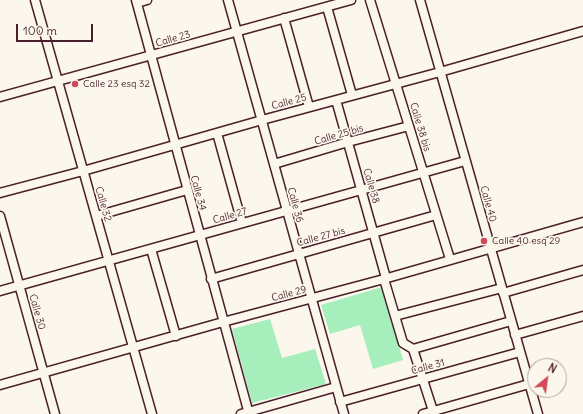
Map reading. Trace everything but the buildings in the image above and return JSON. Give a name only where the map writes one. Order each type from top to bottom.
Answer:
[{"type":"street","name":"Calle 32","points":[[35,0],[152,414]]},
{"type":"street","points":[[137,1],[147,0]]},
{"type":"street","name":"Calle 36","points":[[228,0],[344,414]]},
{"type":"street","name":"Calle 23","points":[[0,97],[351,0]]},
{"type":"street","name":"Calle 38 bis","points":[[370,0],[450,259]]},
{"type":"street","name":"Calle 40","points":[[420,0],[527,377]]},
{"type":"street","name":"Calle 34","points":[[137,1],[246,413]]},
{"type":"street","points":[[327,7],[352,95]]},
{"type":"street","points":[[284,18],[309,107]]},
{"type":"street","name":"Calle 25","points":[[0,193],[440,72],[583,31]]},
{"type":"street","name":"Calle 38","points":[[336,100],[374,233],[403,343],[413,349],[424,378],[433,413]]},
{"type":"street","name":"Calle 25 bis","points":[[274,164],[409,126]]},
{"type":"street","points":[[217,133],[242,223]]},
{"type":"street","name":"Calle 27","points":[[0,291],[361,189],[466,161]]},
{"type":"street","points":[[96,216],[187,190]]},
{"type":"street","name":"Calle 27 bis","points":[[211,278],[436,215]]},
{"type":"street","name":"Calle 30","points":[[0,216],[55,414]]},
{"type":"street","name":"Calle 29","points":[[0,385],[450,259],[491,249],[583,222]]},
{"type":"street","points":[[151,249],[176,336]]},
{"type":"street","points":[[395,316],[583,270]]},
{"type":"street","points":[[515,335],[583,316]]},
{"type":"street","points":[[413,349],[511,321]]},
{"type":"street","name":"Calle 31","points":[[340,402],[520,352]]},
{"type":"street","points":[[423,414],[433,413],[527,385]]},
{"type":"street","points":[[246,413],[336,387]]},
{"type":"street","name":"Calle 40","points":[[533,398],[538,414]]},
{"type":"green space","points":[[382,287],[403,360],[373,369],[360,325],[330,334],[321,305]]},
{"type":"green space","points":[[270,319],[282,358],[315,349],[326,384],[252,403],[232,329]]},
{"type":"place","name":"Calle 23 esq 32","points":[[75,84]]},
{"type":"place","name":"Calle 40 esq 29","points":[[484,241]]}]
